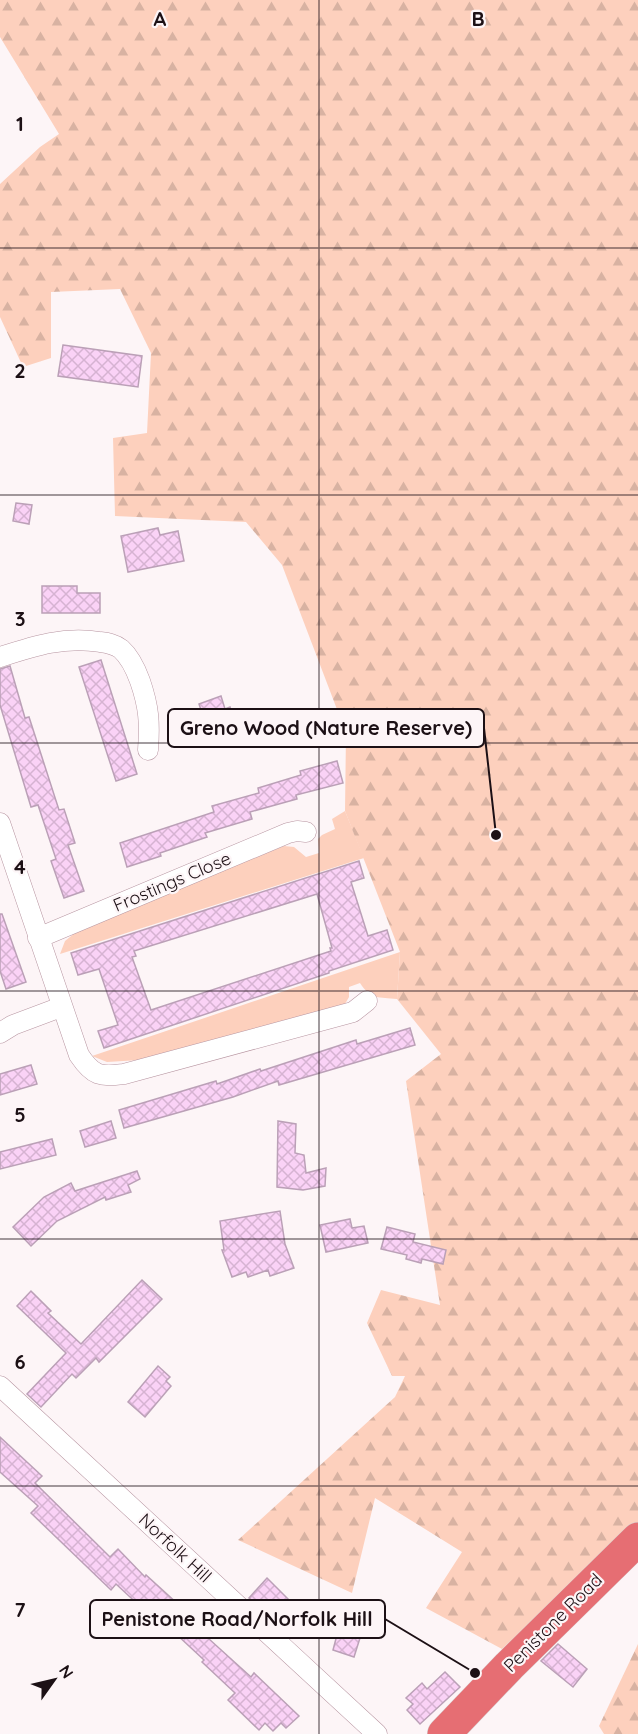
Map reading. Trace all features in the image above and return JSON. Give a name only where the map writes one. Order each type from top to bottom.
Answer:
[{"type":"highway","name":"Penistone Road","points":[[444,1734],[516,1658],[638,1539]]},
{"type":"street","points":[[0,657],[40,644],[66,639],[104,642],[121,649],[129,658],[138,676],[148,705],[150,726],[148,750]]},
{"type":"street","points":[[0,823],[79,1055],[94,1073],[102,1076],[124,1074],[353,1012],[367,1001]]},
{"type":"street","name":"Frostings Close","points":[[38,938],[288,833],[306,832]]},
{"type":"street","points":[[0,1033],[13,1025],[62,1007]]},
{"type":"street","name":"Norfolk Hill","points":[[0,1386],[377,1734]]},
{"type":"green space","points":[[0,0],[638,0],[638,1522],[502,1649],[426,1608],[462,1552],[375,1498],[352,1593],[238,1540],[395,1397],[405,1376],[392,1376],[367,1323],[381,1290],[440,1305],[406,1081],[441,1054],[397,999],[400,952],[345,811],[346,733],[282,565],[246,522],[115,516],[113,438],[147,433],[151,353],[120,289],[51,292],[51,358],[23,367],[0,317],[0,184],[40,147],[59,134],[0,37]]},
{"type":"green space","points":[[345,811],[364,858],[60,954],[65,941],[81,928],[284,846],[294,847],[306,857],[319,853],[318,839],[335,829],[332,819]]},
{"type":"green space","points":[[400,952],[397,999],[372,995],[360,983],[349,987],[349,997],[345,1004],[251,1032],[140,1060],[107,1062],[92,1056]]},
{"type":"green space","points":[[638,1644],[638,1734],[604,1734],[599,1726]]},
{"type":"building","points":[[63,345],[142,356],[138,387],[58,376]]},
{"type":"building","points":[[16,503],[32,505],[29,524],[13,521]]},
{"type":"building","points":[[158,528],[160,535],[178,531],[184,561],[128,572],[121,536]]},
{"type":"building","points":[[42,586],[77,586],[77,593],[100,593],[100,613],[42,613]]},
{"type":"building","points":[[101,660],[137,774],[116,781],[79,667]]},
{"type":"building","points":[[10,666],[25,718],[29,717],[59,810],[64,809],[75,843],[68,845],[84,891],[64,898],[51,861],[56,859],[38,805],[31,807],[0,705],[0,669]]},
{"type":"building","points":[[221,696],[225,709],[230,707],[233,717],[244,714],[249,729],[211,741],[199,704]]},
{"type":"building","points":[[337,761],[343,783],[296,795],[297,799],[250,812],[252,819],[205,833],[207,837],[127,867],[120,843],[214,812],[212,806],[259,793],[258,788],[301,775],[300,771]]},
{"type":"building","points":[[359,861],[364,878],[351,882],[368,936],[387,930],[393,950],[104,1048],[98,1031],[118,1025],[99,969],[78,975],[71,953]],"holes":[[[317,894],[332,948],[330,948],[331,951],[151,1010],[132,957],[136,956],[134,951]]]},
{"type":"building","points":[[0,914],[2,914],[26,982],[6,989],[0,971]]},
{"type":"building","points":[[410,1028],[415,1045],[279,1085],[278,1081],[233,1097],[124,1128],[119,1110],[216,1081],[217,1084],[356,1040],[357,1044]]},
{"type":"building","points":[[31,1065],[37,1084],[0,1095],[0,1074]]},
{"type":"building","points":[[111,1121],[116,1138],[85,1147],[80,1131]]},
{"type":"building","points":[[278,1121],[296,1124],[295,1153],[304,1155],[306,1173],[326,1168],[325,1186],[303,1190],[277,1187]]},
{"type":"building","points":[[52,1139],[56,1155],[0,1169],[0,1152]]},
{"type":"building","points":[[137,1171],[140,1179],[128,1185],[131,1192],[106,1200],[105,1197],[57,1221],[31,1246],[13,1227],[44,1197],[71,1183],[75,1191]]},
{"type":"building","points":[[280,1211],[285,1244],[294,1268],[270,1276],[268,1270],[248,1277],[246,1272],[232,1277],[222,1250],[224,1250],[220,1221]]},
{"type":"building","points":[[350,1219],[352,1228],[364,1226],[368,1243],[326,1252],[320,1225]]},
{"type":"building","points":[[387,1227],[415,1234],[413,1242],[446,1250],[443,1264],[422,1259],[421,1263],[406,1259],[407,1255],[381,1249]]},
{"type":"building","points":[[142,1280],[162,1299],[99,1362],[96,1358],[76,1378],[72,1374],[41,1407],[27,1394],[66,1353],[17,1306],[31,1291],[51,1311],[48,1313],[81,1344]]},
{"type":"building","points":[[158,1366],[170,1377],[166,1381],[171,1386],[145,1417],[128,1402]]},
{"type":"building","points":[[0,1437],[42,1476],[35,1483],[110,1557],[118,1549],[145,1577],[146,1575],[212,1635],[209,1639],[251,1677],[254,1673],[299,1716],[286,1728],[281,1723],[273,1731],[265,1723],[259,1730],[228,1700],[235,1693],[202,1662],[204,1660],[161,1620],[158,1623],[116,1584],[111,1590],[31,1513],[38,1506],[0,1472]]},
{"type":"building","points":[[267,1578],[301,1612],[283,1631],[249,1598]]},
{"type":"building","points":[[338,1631],[360,1638],[354,1657],[333,1650]]},
{"type":"building","points":[[558,1644],[587,1669],[573,1687],[541,1661]]},
{"type":"building","points":[[445,1672],[460,1687],[420,1724],[407,1710],[413,1704],[406,1698],[422,1683],[427,1689]]},
{"type":"place","name":"Greno Wood (Nature Reserve)","points":[[496,835]]},
{"type":"place","name":"Penistone Road/Norfolk Hill","points":[[475,1673]]}]
